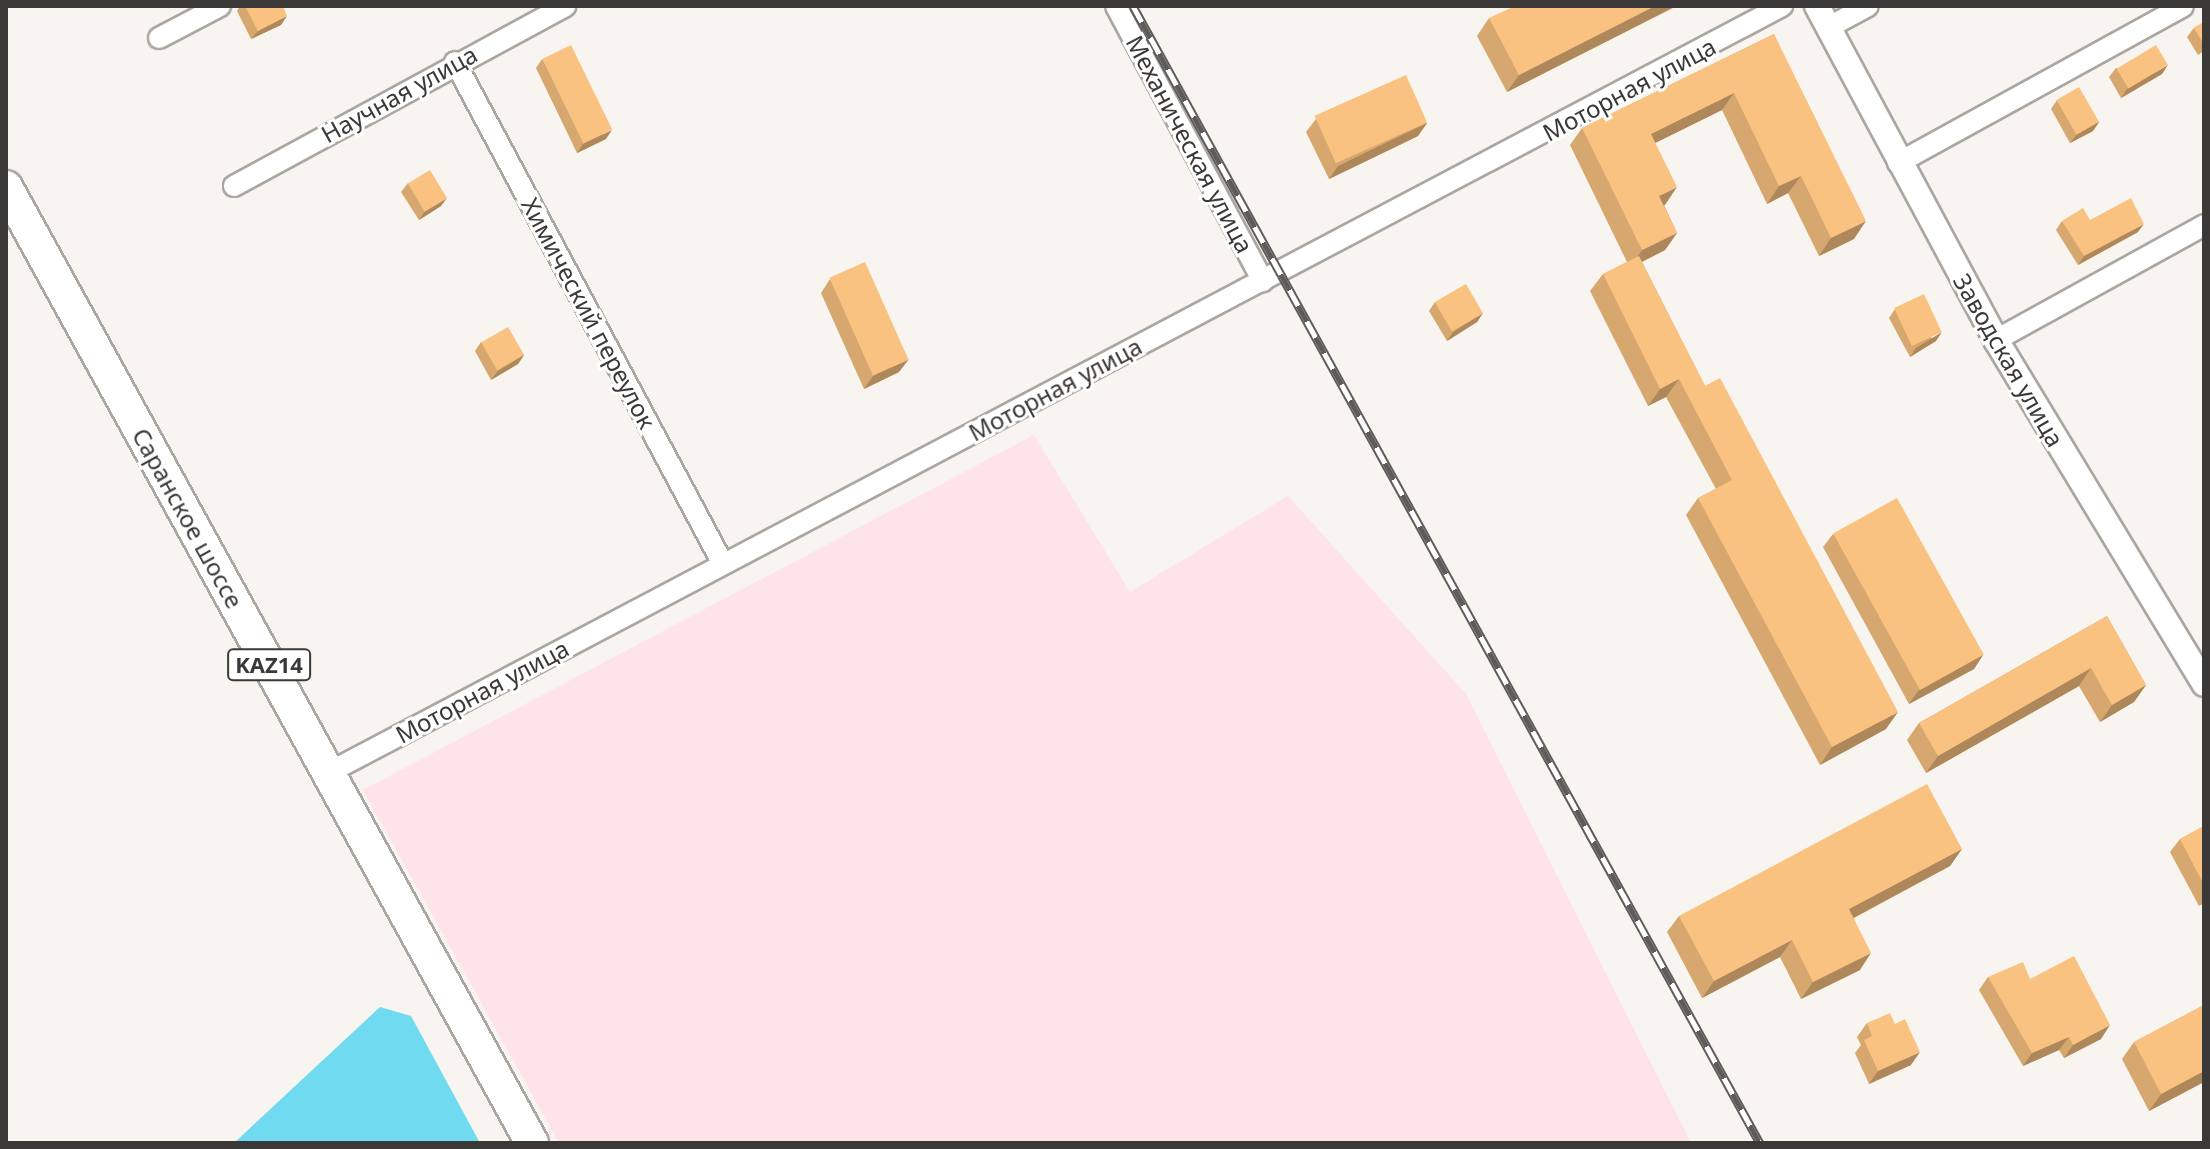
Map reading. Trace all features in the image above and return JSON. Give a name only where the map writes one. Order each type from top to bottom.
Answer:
[{"type":"highway","name":"Саранское шоссе","points":[[6,187],[532,1143]]},
{"type":"street","points":[[159,38],[220,6]]},
{"type":"street","name":"Научная улица","points":[[234,186],[455,62],[565,6]]},
{"type":"street","name":"Механическая улица","points":[[1116,6],[1263,281]]},
{"type":"street","name":"Моторная улица","points":[[328,773],[1782,6]]},
{"type":"street","points":[[1823,17],[1868,6]]},
{"type":"street","points":[[1898,163],[2183,6]]},
{"type":"street","name":"Заводская улица","points":[[1823,17],[1898,163],[1996,340],[2204,684]]},
{"type":"street","name":"Химический переулок","points":[[455,62],[723,564]]},
{"type":"street","points":[[1996,340],[2204,225]]},
{"type":"shaded area","points":[[1034,435],[1130,592],[1288,496],[1466,694],[1691,1143],[559,1143],[363,790]]},
{"type":"water","points":[[380,1007],[411,1016],[480,1143],[234,1143]]},
{"type":"building","points":[[245,6],[283,6],[287,16],[258,31]]},
{"type":"building","points":[[1515,6],[1655,6],[1519,75],[1489,18]]},
{"type":"building","points":[[2204,22],[2204,45],[2194,28]]},
{"type":"building","points":[[1774,34],[1866,221],[1831,238],[1801,176],[1779,186],[1734,93],[1651,134],[1677,187],[1659,196],[1677,233],[1642,250],[1582,128]]},
{"type":"building","points":[[571,45],[612,129],[583,144],[542,59]]},
{"type":"building","points":[[2156,45],[2168,65],[2128,88],[2117,69]]},
{"type":"building","points":[[1406,75],[1427,123],[1336,163],[1315,116]]},
{"type":"building","points":[[2079,87],[2099,122],[2076,135],[2056,100]]},
{"type":"building","points":[[430,170],[447,198],[425,212],[408,183]]},
{"type":"building","points":[[2131,198],[2144,224],[2084,256],[2062,221],[2083,208],[2090,220]]},
{"type":"building","points":[[1639,256],[1705,386],[1720,378],[1898,712],[1832,747],[1698,498],[1732,480],[1679,379],[1660,389],[1603,274]]},
{"type":"building","points":[[865,262],[909,360],[873,376],[829,278]]},
{"type":"building","points":[[1466,284],[1483,313],[1452,331],[1435,302]]},
{"type":"building","points":[[1924,294],[1942,332],[1912,346],[1894,308]]},
{"type":"building","points":[[508,327],[524,355],[497,370],[481,342]]},
{"type":"building","points":[[1897,498],[1984,655],[1920,690],[1833,533]]},
{"type":"building","points":[[2107,616],[2146,685],[2112,705],[2091,668],[1938,756],[1919,723]]},
{"type":"building","points":[[1927,784],[1962,849],[1849,909],[1871,953],[1813,982],[1792,940],[1714,981],[1679,916]]},
{"type":"building","points":[[2204,826],[2204,885],[2180,839]]},
{"type":"building","points":[[2074,956],[2110,1025],[2073,1045],[2069,1037],[2032,1053],[1988,977],[2023,962],[2030,979]]},
{"type":"building","points":[[2204,1005],[2204,1071],[2161,1094],[2134,1042]]},
{"type":"building","points":[[1890,1013],[1895,1024],[1905,1019],[1920,1052],[1878,1071],[1864,1040],[1872,1036],[1867,1023]]},
{"type":"railway","points":[[1133,6],[1760,1143]]}]
